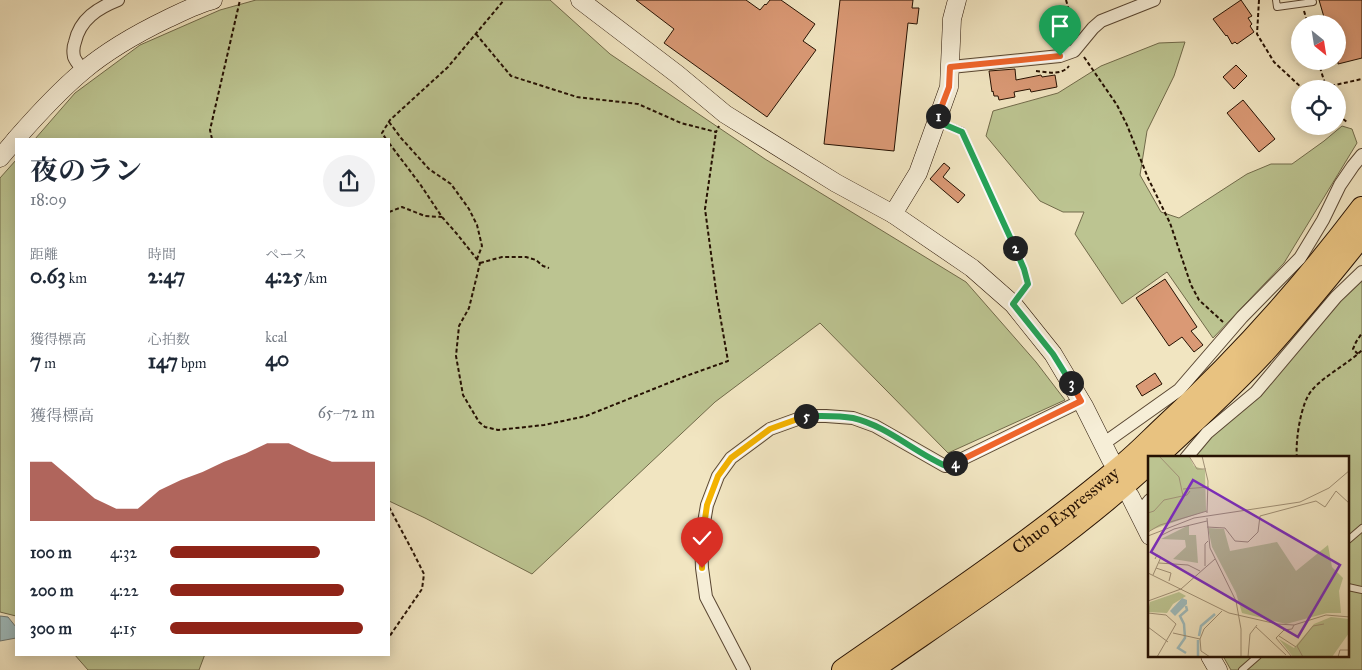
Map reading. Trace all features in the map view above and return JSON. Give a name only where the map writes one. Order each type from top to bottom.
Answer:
[{"type":"highway","name":"Chuo Expressway","points":[[843,670],[1002,560],[1066,512],[1124,464],[1192,402],[1250,342],[1311,273],[1362,208]]},
{"type":"highway","points":[[1157,456],[1204,413],[1263,353],[1323,284],[1362,235]]},
{"type":"highway","name":"Chuo Expressway","points":[[871,670],[1011,573],[1076,524],[1148,464]]},
{"type":"street","points":[[83,70],[74,58],[73,48],[76,33],[86,19],[98,9],[118,0]]},
{"type":"street","points":[[17,138],[68,84],[107,52],[150,27],[199,4],[213,0]]},
{"type":"street","points":[[580,0],[677,74],[725,114],[836,182],[893,214],[972,268],[1013,304],[1053,354],[1081,401],[1111,460]]},
{"type":"street","points":[[893,214],[918,173],[949,87],[952,19],[957,0]]},
{"type":"street","points":[[950,67],[1060,56],[1074,50],[1101,21],[1154,0]]},
{"type":"street","points":[[0,158],[15,140]]},
{"type":"street","points":[[1103,444],[1179,390],[1232,329],[1300,258],[1323,220],[1340,185],[1362,156]]},
{"type":"street","points":[[1188,456],[1207,433],[1256,392],[1336,297],[1362,272]]},
{"type":"street","points":[[744,670],[706,597],[702,568],[702,540],[707,505],[718,476],[731,458],[770,429],[806,416],[826,416],[853,418],[875,426],[946,466],[1081,401]]},
{"type":"street","points":[[1130,496],[1144,506],[1148,526]]},
{"type":"street","points":[[1211,658],[1218,670]]},
{"type":"lane","points":[[1276,0],[1277,7],[1313,2],[1312,0]]},
{"type":"lane","points":[[936,121],[962,132],[1024,269],[1028,284],[1013,304]]},
{"type":"lane","points":[[1350,538],[1362,528]]},
{"type":"lane","points":[[1242,670],[1256,658]]},
{"type":"path","points":[[212,138],[210,130],[240,0]]},
{"type":"path","points":[[385,138],[382,133],[389,122],[448,67],[504,0]]},
{"type":"path","points":[[1066,0],[1079,44],[1117,105],[1127,125],[1148,178],[1170,223],[1195,293],[1199,300],[1232,329]]},
{"type":"path","points":[[1259,0],[1257,34],[1274,62],[1293,80]]},
{"type":"path","points":[[1302,4],[1305,15]]},
{"type":"path","points":[[476,34],[511,76],[578,97],[638,104],[681,123],[716,132]]},
{"type":"path","points":[[1321,70],[1326,87],[1362,79]]},
{"type":"path","points":[[480,263],[469,308],[459,326],[456,356],[463,395],[479,422],[485,427],[498,430],[544,425],[586,416],[728,361],[705,209],[716,132],[725,114]]},
{"type":"path","points":[[389,122],[429,170],[451,184],[469,209],[477,225],[482,246],[476,259]]},
{"type":"path","points":[[390,144],[420,184],[442,218],[480,263]]},
{"type":"path","points":[[390,212],[402,207],[425,216],[442,218]]},
{"type":"path","points":[[480,263],[502,257],[526,257],[536,260],[549,268]]},
{"type":"path","points":[[1358,354],[1353,349],[1362,333]]},
{"type":"path","points":[[1297,456],[1296,439],[1306,398],[1316,387],[1362,350]]},
{"type":"path","points":[[390,509],[424,574],[422,589],[390,636]]},
{"type":"green space","points":[[256,0],[550,0],[610,54],[765,159],[966,282],[1036,362],[1065,400],[948,453],[820,323],[715,402],[532,574],[390,501],[390,138],[36,138],[75,93],[140,45],[220,10]]},
{"type":"green space","points":[[1185,42],[1174,76],[1147,131],[1140,175],[1161,212],[1179,218],[1247,174],[1271,164],[1292,164],[1331,135],[1346,135],[1346,127],[1352,129],[1357,143],[1284,263],[1213,338],[1167,272],[1122,304],[1075,234],[1084,212],[1063,212],[1040,201],[986,136],[993,111],[1058,93],[1101,66],[1159,43]]},
{"type":"green space","points":[[15,161],[15,616],[0,612],[0,178]]},
{"type":"green space","points":[[1362,277],[1362,670],[1231,670],[1224,658],[1350,658],[1350,456],[1193,456]]},
{"type":"green space","points":[[76,656],[204,656],[199,670],[88,670]]},
{"type":"water","points":[[0,616],[8,617],[15,626],[15,638],[0,641]]},
{"type":"building","points":[[636,0],[746,0],[760,10],[770,0],[781,0],[815,24],[803,41],[816,50],[767,117],[664,43],[674,29]]},
{"type":"building","points":[[840,0],[913,0],[912,8],[919,8],[917,24],[908,23],[894,151],[824,144]]},
{"type":"building","points":[[1241,0],[1252,16],[1248,18],[1254,32],[1237,44],[1235,42],[1232,44],[1213,19]]},
{"type":"building","points":[[1319,0],[1362,0],[1362,58],[1346,62],[1346,15],[1323,15]]},
{"type":"building","points":[[1236,65],[1247,76],[1234,89],[1223,77]]},
{"type":"building","points":[[1015,69],[1016,80],[1041,75],[1042,77],[1055,75],[1057,87],[1031,92],[1030,89],[1014,92],[1015,97],[999,100],[998,96],[994,96],[992,92],[989,71]]},
{"type":"building","points":[[1243,100],[1275,139],[1259,152],[1227,113]]},
{"type":"building","points":[[944,163],[950,168],[943,177],[965,195],[958,203],[930,179]]},
{"type":"building","points":[[1165,279],[1197,327],[1191,331],[1203,345],[1194,352],[1182,337],[1169,346],[1136,298]]},
{"type":"building","points":[[1155,373],[1162,384],[1142,396],[1136,386]]},
{"type":"route","points":[[702,568],[702,540],[707,505],[718,476],[731,458],[770,429],[806,416],[853,418],[875,426],[946,466],[1081,401],[1053,354],[1013,304],[1028,284],[1024,269],[962,132],[936,121],[949,87],[950,67],[1060,56]]}]
